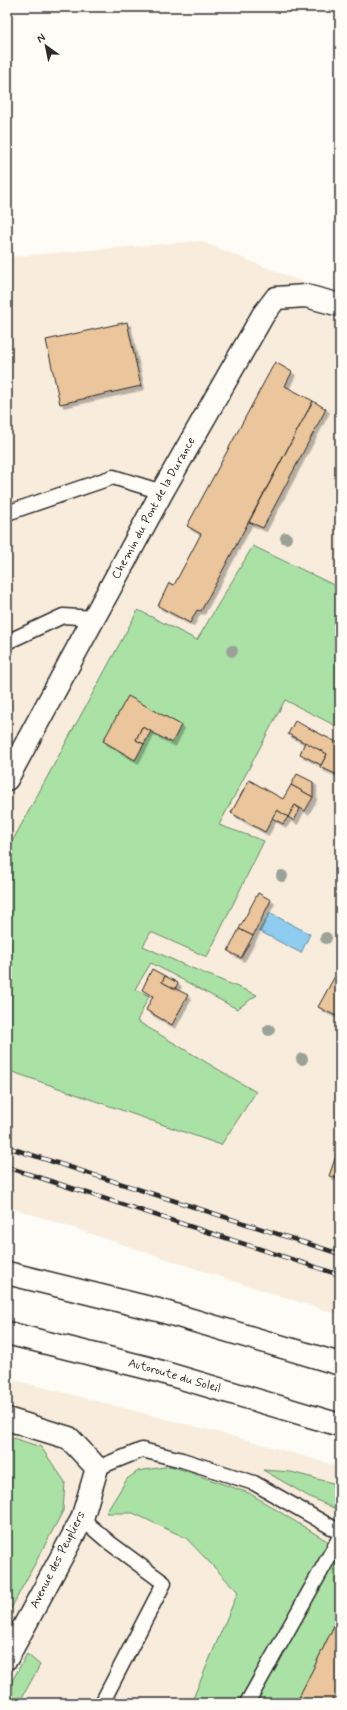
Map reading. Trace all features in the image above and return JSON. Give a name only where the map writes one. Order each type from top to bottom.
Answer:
[{"type":"main road","name":"Chemin du Pont de la Durance","points":[[7,779],[162,492],[263,315],[276,298],[306,296],[340,305]]},
{"type":"main road","points":[[7,1273],[158,1310],[340,1364]]},
{"type":"main road","name":"Autoroute du Soleil","points":[[7,1333],[148,1368],[340,1425]]},
{"type":"main road","points":[[7,1419],[69,1438],[97,1468]]},
{"type":"main road","name":"Avenue des Peupliers","points":[[7,1658],[82,1519],[97,1468]]},
{"type":"lane","points":[[7,513],[113,477],[162,492]]},
{"type":"lane","points":[[7,642],[63,616],[94,618]]},
{"type":"lane","points":[[97,1468],[142,1450],[182,1460],[254,1483],[340,1532]]},
{"type":"lane","points":[[82,1519],[110,1543],[164,1583],[102,1703]]},
{"type":"lane","points":[[246,1703],[340,1537]]},
{"type":"shaded area","points":[[200,241],[340,297],[340,1315],[7,1206],[7,257]]},
{"type":"shaded area","points":[[7,1378],[251,1441],[340,1467],[340,1703],[7,1703]]},
{"type":"green space","points":[[253,546],[340,588],[340,728],[285,700],[219,825],[264,841],[207,957],[151,932],[143,946],[257,995],[237,1009],[151,963],[135,989],[149,996],[137,1021],[256,1092],[221,1145],[7,1070],[7,851],[138,610],[197,640]]},
{"type":"green space","points":[[7,1436],[41,1447],[65,1482],[63,1511],[7,1616]]},
{"type":"green space","points":[[171,1466],[249,1493],[327,1541],[340,1553],[340,1613],[297,1703],[191,1703],[238,1592],[186,1538],[133,1513],[106,1513],[127,1479],[138,1471]]},
{"type":"green space","points":[[263,1470],[291,1472],[340,1485],[340,1511],[308,1496]]},
{"type":"green space","points":[[27,1654],[40,1665],[19,1703],[7,1703],[7,1690]]},
{"type":"water","points":[[270,913],[310,934],[301,953],[259,931]]},
{"type":"building","points":[[127,322],[141,386],[60,404],[46,340]]},
{"type":"building","points":[[275,362],[292,372],[285,386],[313,401],[201,611],[197,610],[190,623],[158,606],[169,583],[174,585],[201,534],[187,526]]},
{"type":"building","points":[[313,401],[326,409],[263,528],[249,522]]},
{"type":"building","points":[[128,696],[181,725],[172,743],[142,727],[136,740],[144,744],[135,760],[103,741]]},
{"type":"building","points":[[295,721],[340,744],[340,776],[320,767],[327,754],[288,734]]},
{"type":"building","points":[[142,727],[151,731],[144,744],[136,740]]},
{"type":"building","points":[[305,742],[327,754],[321,765],[300,754]]},
{"type":"building","points":[[297,774],[313,782],[313,797],[291,785]]},
{"type":"building","points":[[249,780],[283,799],[291,785],[313,797],[305,811],[295,805],[288,817],[277,810],[265,832],[231,813]]},
{"type":"building","points":[[295,805],[300,809],[294,821],[288,817]]},
{"type":"building","points":[[277,810],[288,817],[283,824],[272,818]]},
{"type":"building","points":[[258,893],[271,900],[253,936],[239,929]]},
{"type":"building","points":[[239,929],[253,936],[241,958],[228,951]]},
{"type":"building","points":[[340,967],[340,1018],[318,1007]]},
{"type":"building","points":[[152,969],[165,976],[162,982],[188,995],[172,1025],[146,1010],[153,996],[142,990]]},
{"type":"building","points":[[165,976],[178,983],[175,989],[162,982]]},
{"type":"building","points":[[338,1150],[340,1150],[340,1179],[329,1176]]},
{"type":"building","points":[[340,1613],[340,1703],[296,1703],[316,1663]]},
{"type":"railway","points":[[7,1147],[340,1254]]},
{"type":"railway","points":[[7,1167],[340,1275]]}]
